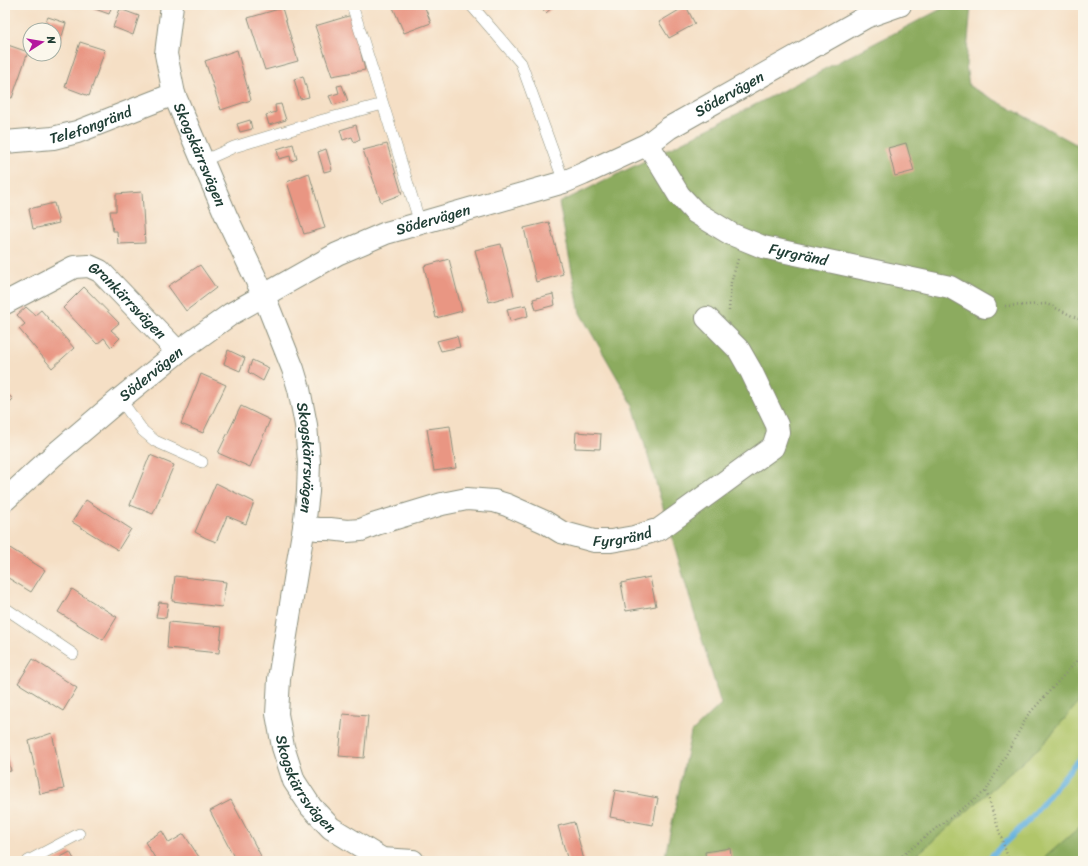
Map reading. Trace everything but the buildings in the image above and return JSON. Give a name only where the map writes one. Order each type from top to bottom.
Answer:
[{"type":"street","name":"Skogskärrsvägen","points":[[172,5],[166,54],[174,94],[227,218],[264,296],[293,369],[299,389],[306,425],[309,462],[308,492],[304,527],[280,679],[277,714],[283,747],[294,781],[311,808],[331,828],[381,860],[413,861]]},
{"type":"street","name":"Södervägen","points":[[5,500],[54,454],[178,352],[231,314],[337,254],[386,233],[564,182],[583,174],[648,144],[669,128],[866,17],[900,5]]},
{"type":"street","name":"Telefongränd","points":[[5,142],[53,138],[77,132],[174,94]]},
{"type":"street","name":"Fyrgränd","points":[[648,144],[679,195],[695,212],[731,234],[763,247],[950,287],[984,307]]},
{"type":"street","name":"Grankärrsvägen","points":[[5,303],[74,267],[89,266],[100,271],[178,352]]},
{"type":"street","name":"Fyrgränd","points":[[304,527],[347,531],[361,530],[442,504],[467,499],[494,501],[546,522],[561,532],[594,540],[611,541],[634,537],[660,529],[773,447],[778,432],[777,425],[751,371],[739,350],[707,318]]},
{"type":"lane","points":[[352,5],[420,223]]},
{"type":"lane","points":[[471,5],[521,63],[564,182]]},
{"type":"lane","points":[[203,161],[234,147],[323,120],[383,104]]},
{"type":"lane","points":[[120,399],[143,431],[155,441],[202,462]]},
{"type":"lane","points":[[5,608],[73,654]]},
{"type":"lane","points":[[28,861],[79,834]]},
{"type":"path","points":[[707,318],[729,311],[732,283],[740,248],[731,234]]},
{"type":"path","points":[[984,307],[1048,304],[1083,321]]},
{"type":"path","points":[[896,861],[940,825],[986,791],[1028,715],[1083,654]]},
{"type":"path","points":[[986,791],[1009,861]]},
{"type":"green space","points":[[949,5],[971,5],[966,65],[969,86],[1083,148],[1083,697],[1044,743],[909,861],[664,861],[691,733],[721,704],[633,405],[580,313],[559,203],[671,148]]},
{"type":"green space","points":[[1083,697],[1083,824],[1042,861],[909,861],[1044,743]]},
{"type":"green space","points":[[1083,824],[1083,861],[1042,861],[1043,859]]},
{"type":"waterway","points":[[986,861],[1030,819],[1076,762],[1083,757]]}]
